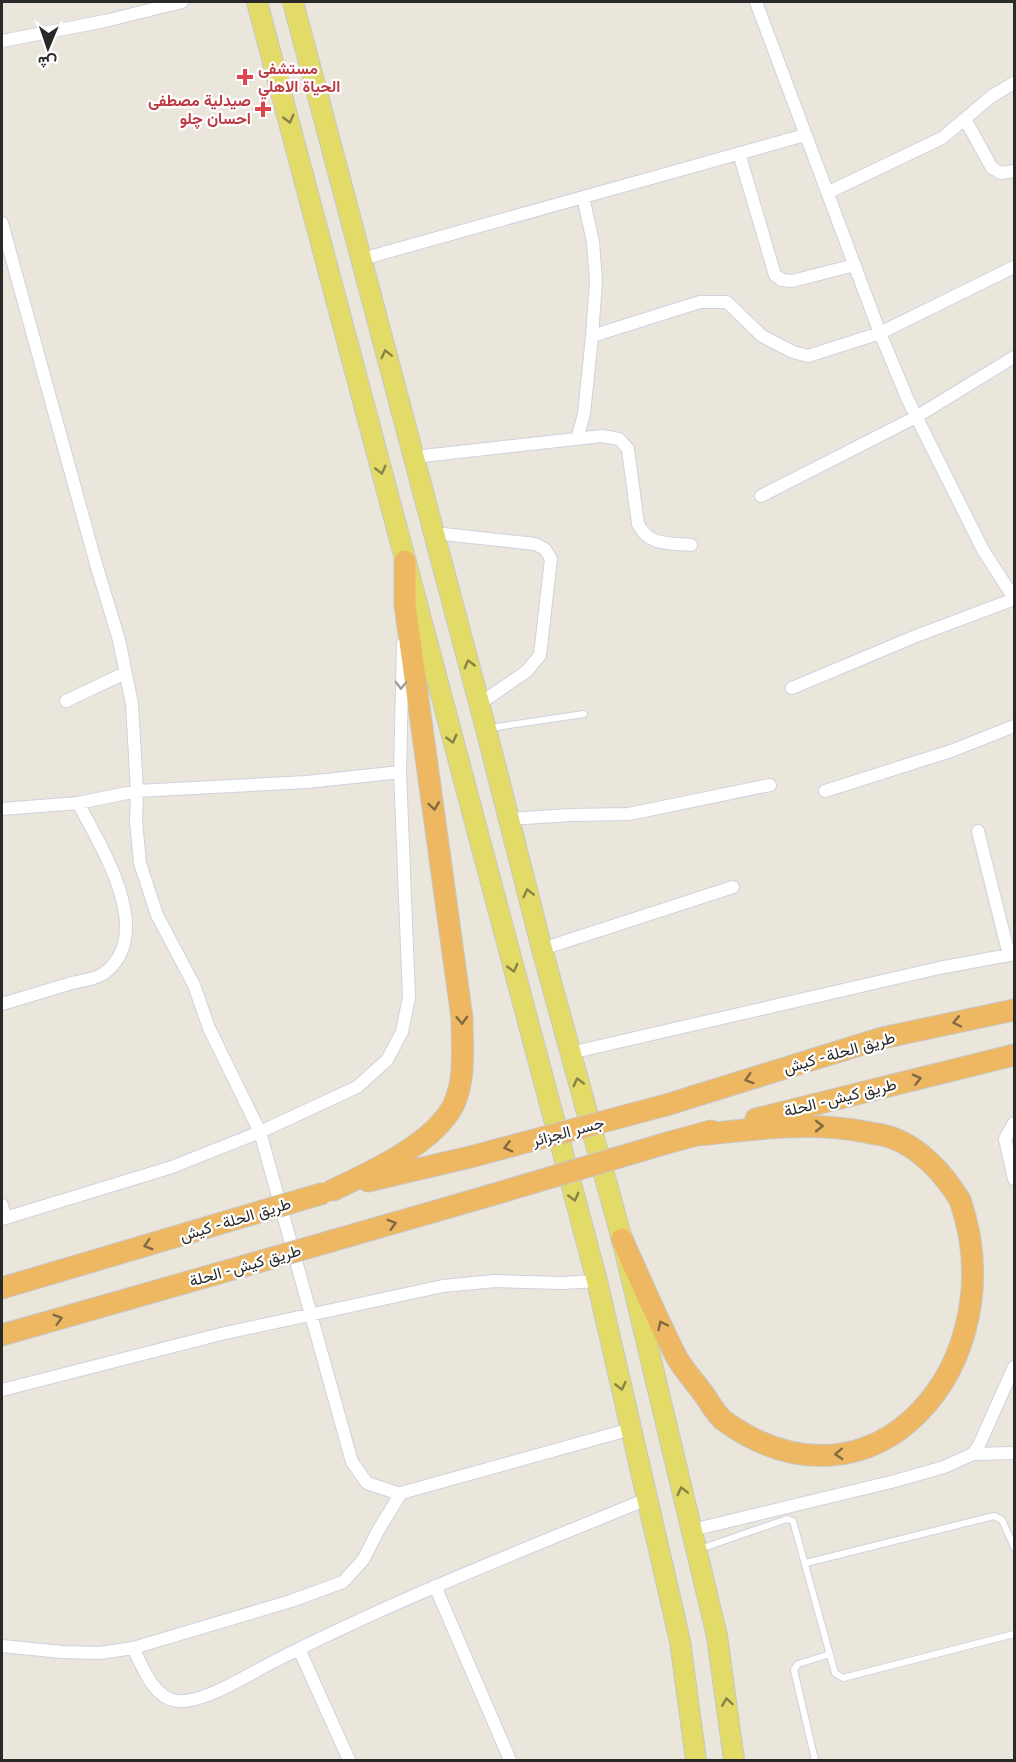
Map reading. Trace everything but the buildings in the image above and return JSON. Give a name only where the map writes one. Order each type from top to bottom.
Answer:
[{"type":"highway","points":[[328,1191],[377,1169],[429,1136],[453,1106],[462,1073],[462,1018],[405,606],[405,561]]},
{"type":"highway","name":"طريق الحلة - كيش","points":[[666,1105],[882,1038],[1014,1010]]},
{"type":"highway","name":"طريق كيش - الحلة","points":[[2,1335],[667,1143],[792,1109],[1014,1055]]},
{"type":"highway","name":"جسر الجزائر","points":[[470,1157],[666,1105]]},
{"type":"highway","points":[[622,1239],[678,1359],[721,1418],[764,1443],[801,1454],[844,1454],[886,1445],[921,1426],[949,1400],[970,1370],[982,1337],[989,1294],[981,1246],[970,1217],[949,1182],[920,1154],[891,1137],[837,1126],[786,1126],[698,1135]]},
{"type":"highway","name":"طريق الحلة - كيش","points":[[2,1288],[328,1191],[470,1157]]},
{"type":"main road","points":[[257,2],[597,1281],[680,1641],[696,1761]]},
{"type":"main road","points":[[293,2],[542,949],[622,1239],[717,1636],[734,1761]]},
{"type":"main road","points":[[363,398],[371,402],[383,403],[389,399],[395,389]]},
{"type":"main road","points":[[373,437],[380,427],[386,424],[399,424],[406,430]]},
{"type":"street","points":[[2,41],[105,21],[182,2]]},
{"type":"street","points":[[756,2],[880,333],[916,417],[983,550],[1014,598],[792,688]]},
{"type":"street","points":[[829,192],[942,138],[992,96],[1014,83]]},
{"type":"street","points":[[965,119],[992,168],[1001,172],[1014,171]]},
{"type":"street","points":[[362,259],[805,135]]},
{"type":"street","points":[[739,153],[775,275],[782,280],[792,281],[855,265]]},
{"type":"street","points":[[577,439],[584,414],[596,281],[593,242],[583,197]]},
{"type":"street","points":[[2,223],[119,640],[132,704],[137,791],[136,821],[140,863],[157,915],[194,985],[209,1028],[260,1132],[351,1462],[367,1483],[400,1494],[631,1429]]},
{"type":"street","points":[[592,336],[700,302],[727,302],[762,336],[793,352],[808,356],[880,333],[1014,267]]},
{"type":"street","points":[[761,496],[916,417],[1014,359]]},
{"type":"street","points":[[414,457],[602,436],[619,439],[628,449],[638,524],[643,534],[655,542],[691,545]]},
{"type":"street","points":[[434,533],[535,543],[545,549],[551,559],[540,655],[527,671],[479,704]]},
{"type":"street","points":[[2,1205],[3,1219],[171,1167],[260,1132],[357,1087],[387,1060],[402,1032],[409,997],[400,772],[401,676],[405,606]]},
{"type":"street","points":[[66,702],[125,673]]},
{"type":"street","points":[[825,791],[951,751],[1014,726]]},
{"type":"street","points":[[2,809],[78,802],[137,791],[307,782],[400,772]]},
{"type":"street","points":[[509,819],[570,814],[629,814],[770,785]]},
{"type":"street","points":[[2,1004],[101,975],[116,962],[127,937],[122,897],[112,869],[78,802]]},
{"type":"street","points":[[570,1053],[939,968],[1012,954],[978,831]]},
{"type":"street","points":[[542,949],[733,887]]},
{"type":"street","points":[[1014,1123],[1005,1139],[1014,1179]]},
{"type":"street","points":[[2,1390],[166,1347],[460,1283],[597,1281]]},
{"type":"street","points":[[973,1454],[980,1445],[1014,1367]]},
{"type":"street","points":[[692,1530],[895,1481],[944,1467],[973,1454],[1014,1453]]},
{"type":"street","points":[[2,1646],[100,1653],[133,1648],[291,1601],[343,1582],[363,1560],[400,1494]]},
{"type":"street","points":[[133,1648],[158,1693],[176,1701],[198,1700],[299,1649],[435,1586],[647,1499]]},
{"type":"street","points":[[435,1586],[510,1761]]},
{"type":"street","points":[[299,1649],[349,1761]]},
{"type":"lane","points":[[486,729],[584,714]]},
{"type":"lane","points":[[806,1563],[994,1516],[1002,1520],[1014,1547]]},
{"type":"lane","points":[[697,1550],[787,1519],[795,1523],[835,1673],[843,1678],[1014,1635]]},
{"type":"lane","points":[[815,1761],[794,1670],[798,1664],[830,1654]]},
{"type":"place","name":"مستشفى الحياة الاهلي","points":[[245,77]]},
{"type":"place","name":"صيدلية مصطفى احسان چلو","points":[[263,109]]}]
